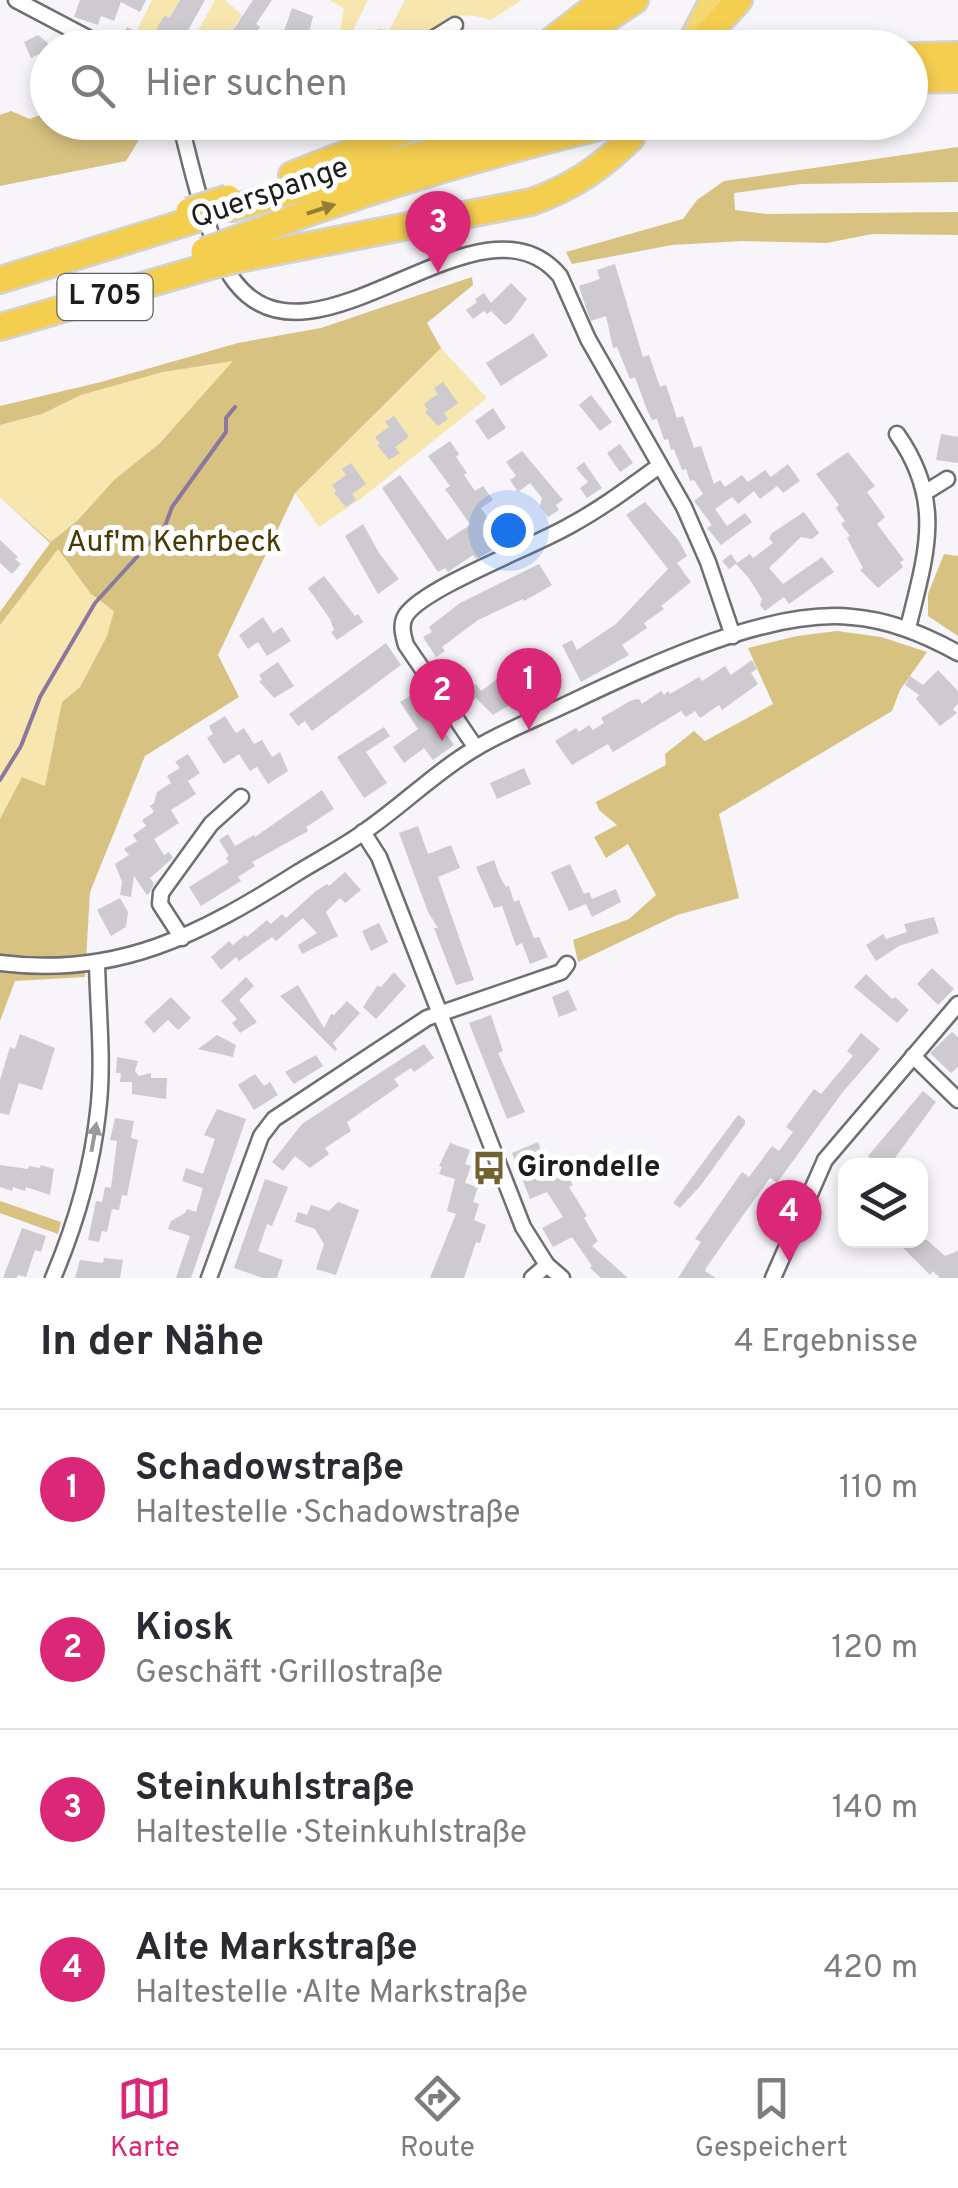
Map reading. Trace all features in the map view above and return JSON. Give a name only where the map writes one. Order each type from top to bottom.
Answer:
[{"type":"highway","points":[[565,30],[604,0]]},
{"type":"highway","points":[[590,30],[634,0]]},
{"type":"highway","points":[[699,30],[712,0]]},
{"type":"highway","points":[[709,30],[740,0]]},
{"type":"highway","points":[[928,56],[958,55]]},
{"type":"highway","points":[[928,80],[958,79]]},
{"type":"highway","points":[[0,280],[230,203],[383,140]]},
{"type":"highway","name":"Querspange","points":[[230,203],[468,140]]},
{"type":"highway","name":"Querspange","points":[[234,250],[283,221],[486,157],[567,140]]},
{"type":"highway","name":"L 705","points":[[0,327],[234,250],[532,202],[577,183],[610,160],[616,140]]},
{"type":"highway","name":"L 705","points":[[0,270],[191,215]]},
{"type":"highway","name":"Querspange","points":[[0,314],[207,258]]},
{"type":"street","points":[[16,0],[73,30]]},
{"type":"street","points":[[446,30],[455,24]]},
{"type":"street","points":[[185,140],[218,251],[228,272],[245,293],[268,307],[300,312],[463,258],[500,250],[535,254],[560,276],[588,340],[694,528],[733,636]]},
{"type":"street","points":[[897,434],[914,462],[926,492],[929,513],[925,560],[908,628]]},
{"type":"street","points":[[476,748],[406,645],[404,618],[459,580],[574,524],[660,466]]},
{"type":"street","points":[[926,492],[947,480]]},
{"type":"street","points":[[0,963],[97,963],[182,938],[238,910],[363,832],[476,748],[625,676],[733,636],[787,621],[849,616],[908,628],[958,653]]},
{"type":"street","points":[[182,938],[160,904],[161,893],[211,824],[241,796]]},
{"type":"street","points":[[363,832],[379,857],[522,1227],[547,1265],[562,1278]]},
{"type":"street","points":[[54,1278],[90,1161],[98,1112],[97,963]]},
{"type":"street","points":[[210,1278],[266,1127],[394,1039],[440,1013],[561,972],[567,964]]},
{"type":"street","points":[[774,1278],[825,1160],[958,1004]]},
{"type":"street","points":[[913,1056],[958,1100]]},
{"type":"street","points":[[532,1278],[547,1265]]},
{"type":"shaded area","points":[[152,0],[180,0],[157,30],[137,30]]},
{"type":"shaded area","points":[[215,0],[225,0],[242,15],[232,30],[198,30]]},
{"type":"shaded area","points":[[330,0],[368,0],[353,30],[340,30],[344,9]]},
{"type":"shaded area","points":[[405,0],[522,0],[491,20],[463,15],[435,30],[390,30]]},
{"type":"shaded area","points":[[441,348],[487,398],[319,527],[295,493]]},
{"type":"shaded area","points":[[235,360],[160,443],[114,480],[78,520],[92,595],[114,611],[107,636],[80,687],[62,702],[45,787],[22,777],[0,819],[0,625],[58,548],[0,497],[0,425],[42,414],[81,395],[163,372]]},
{"type":"green space","points":[[11,111],[30,119],[30,140],[139,140],[126,161],[0,186],[0,115]]},
{"type":"green space","points":[[958,147],[958,182],[801,184],[734,193],[735,210],[767,214],[958,212],[958,235],[872,234],[827,243],[742,241],[672,245],[572,264],[566,252],[683,219],[697,200],[724,181]]},
{"type":"green space","name":"Auf'm Kehrbeck","points":[[472,277],[473,285],[427,323],[441,348],[295,493],[218,655],[239,697],[145,756],[90,892],[85,977],[15,981],[0,1021],[0,819],[22,777],[45,786],[62,702],[80,687],[107,636],[114,611],[91,594],[58,549],[0,625],[0,612],[50,543],[0,497],[51,542],[78,520],[114,480],[160,443],[233,361],[163,372],[81,395],[42,414],[0,425],[0,406],[238,343],[321,328]]},
{"type":"green space","points":[[944,554],[958,556],[958,636],[928,616],[928,594]]},
{"type":"green space","points":[[837,631],[881,637],[927,652],[900,690],[892,711],[719,814],[739,898],[677,915],[578,962],[573,940],[629,919],[656,895],[628,844],[606,858],[594,837],[617,825],[599,810],[596,802],[666,765],[665,754],[694,731],[705,741],[773,704],[748,648]]},
{"type":"green space","points":[[0,1201],[61,1222],[58,1234],[0,1213]]},
{"type":"building","points":[[80,0],[146,0],[140,12],[121,2],[114,21],[101,16],[98,25],[74,17]]},
{"type":"building","points":[[180,0],[205,0],[188,30],[156,30],[164,16],[170,17]]},
{"type":"building","points":[[253,0],[272,0],[256,24],[258,30],[233,30]]},
{"type":"building","points":[[292,8],[313,16],[310,30],[284,30]]},
{"type":"building","points":[[615,264],[643,357],[649,355],[660,387],[666,385],[677,418],[683,416],[694,448],[701,446],[714,484],[720,480],[725,487],[742,475],[748,482],[765,470],[771,477],[788,464],[800,481],[783,493],[777,486],[760,499],[754,491],[738,504],[732,497],[715,509],[727,526],[745,513],[752,522],[721,545],[707,528],[712,525],[694,501],[703,494],[694,480],[690,481],[686,469],[682,470],[657,419],[652,420],[635,377],[630,379],[617,347],[613,348],[606,316],[591,321],[588,314],[579,286],[600,279],[597,270]]},
{"type":"building","points":[[511,283],[527,299],[505,325],[491,311],[473,319],[466,310],[484,293],[491,303]]},
{"type":"building","points":[[533,333],[548,356],[501,386],[486,363]]},
{"type":"building","points":[[443,382],[458,403],[444,413],[448,419],[438,426],[425,412],[428,410],[424,404],[438,394],[434,388]]},
{"type":"building","points":[[591,395],[612,422],[600,431],[579,405]]},
{"type":"building","points":[[493,408],[506,428],[488,440],[475,421]]},
{"type":"building","points":[[394,416],[409,437],[395,447],[400,453],[389,460],[375,437],[389,427],[385,422]]},
{"type":"building","points":[[941,434],[958,437],[958,463],[936,460]]},
{"type":"building","points":[[450,441],[475,491],[483,486],[493,500],[481,508],[500,537],[514,528],[519,536],[476,559],[473,555],[448,572],[445,568],[438,572],[382,488],[400,475],[447,540],[467,527],[470,524],[445,489],[450,486],[428,456]]},
{"type":"building","points":[[620,444],[633,463],[620,472],[607,453]]},
{"type":"building","points":[[522,451],[563,500],[556,505],[559,510],[548,517],[540,506],[542,498],[530,483],[518,492],[510,480],[516,476],[506,462]]},
{"type":"building","points":[[848,452],[875,486],[867,492],[885,517],[877,524],[904,560],[900,562],[903,567],[878,588],[860,570],[863,568],[847,538],[850,536],[841,524],[845,521],[836,508],[839,505],[816,474]]},
{"type":"building","points":[[584,462],[602,488],[587,498],[580,488],[588,482],[576,468]]},
{"type":"building","points":[[351,463],[366,484],[352,494],[356,500],[346,507],[332,485],[346,475],[342,469]]},
{"type":"building","points":[[645,502],[679,541],[687,556],[677,563],[691,582],[644,623],[647,628],[622,645],[629,655],[581,682],[562,645],[572,640],[577,650],[616,624],[668,569],[626,515]]},
{"type":"building","points":[[804,512],[819,533],[812,539],[801,537],[769,568],[783,584],[822,557],[834,572],[789,604],[784,597],[765,611],[748,577],[736,564],[729,569],[722,561],[731,554],[737,563],[750,554],[753,558],[773,543],[769,538],[772,533]]},
{"type":"building","points":[[363,524],[399,579],[378,594],[345,536]]},
{"type":"building","points":[[0,540],[21,564],[12,574],[0,563]]},
{"type":"building","points":[[539,564],[552,585],[478,620],[442,647],[445,651],[436,657],[423,637],[432,632],[429,627],[460,603]]},
{"type":"building","points":[[324,576],[363,622],[337,640],[331,632],[334,630],[330,619],[308,588]]},
{"type":"building","points":[[263,617],[273,633],[282,627],[291,641],[267,656],[258,642],[248,649],[239,635]]},
{"type":"building","points":[[386,643],[401,665],[312,731],[305,721],[298,726],[289,714]]},
{"type":"building","points":[[542,656],[556,676],[493,715],[476,698],[464,706],[445,674],[459,665],[481,691],[501,676],[516,676]]},
{"type":"building","points":[[752,660],[757,669],[751,673],[758,684],[722,710],[719,705],[700,718],[695,711],[686,717],[681,711],[613,752],[608,744],[572,765],[555,741],[576,728],[579,732],[589,725],[593,730],[604,723],[601,718],[632,700],[639,699],[642,704],[661,691],[670,694],[725,666],[731,675]]},
{"type":"building","points":[[278,662],[294,686],[274,698],[259,681],[259,675]]},
{"type":"building","points":[[938,670],[958,691],[958,704],[953,709],[957,713],[940,726],[916,699],[919,695],[905,685],[910,676],[923,685]]},
{"type":"building","points":[[416,692],[454,745],[433,760],[424,748],[404,763],[393,747],[418,729],[400,702]]},
{"type":"building","points":[[225,716],[236,733],[244,728],[254,744],[262,740],[272,757],[280,752],[288,771],[268,784],[257,767],[250,771],[239,754],[224,764],[207,738],[213,734],[209,726]]},
{"type":"building","points":[[384,727],[390,736],[366,752],[387,783],[364,798],[337,757]]},
{"type":"building","points":[[188,754],[200,773],[188,781],[196,794],[171,810],[179,823],[154,839],[164,855],[169,852],[173,858],[150,878],[154,884],[147,895],[134,876],[131,897],[120,895],[122,882],[115,864],[129,855],[124,849],[137,841],[133,835],[146,826],[142,820],[154,812],[150,806],[157,792],[171,783],[167,776],[180,768],[175,762]]},
{"type":"building","points":[[524,768],[531,784],[497,799],[490,783]]},
{"type":"building","points":[[322,790],[334,809],[306,827],[308,831],[252,862],[255,866],[238,877],[241,881],[201,906],[189,887],[229,862],[219,840],[228,834],[235,846],[255,837]]},
{"type":"building","points":[[418,826],[428,854],[451,845],[460,868],[438,877],[474,980],[456,985],[434,928],[438,928],[428,912],[399,833]]},
{"type":"building","points":[[494,860],[500,877],[509,886],[514,902],[519,900],[534,938],[539,937],[548,957],[530,964],[522,943],[516,946],[502,906],[494,908],[476,867]]},
{"type":"building","points":[[570,864],[584,894],[589,892],[592,899],[616,889],[621,902],[592,917],[586,904],[569,911],[551,872]]},
{"type":"building","points":[[345,872],[361,890],[345,903],[340,898],[326,912],[338,936],[302,954],[298,945],[317,933],[303,918],[276,941],[272,937],[221,970],[211,957],[229,941],[233,945],[267,920],[271,924],[282,914],[286,918]]},
{"type":"building","points":[[120,898],[128,912],[126,927],[111,936],[97,910]]},
{"type":"building","points":[[934,917],[939,933],[899,946],[876,961],[866,945],[883,934],[886,939],[907,932],[904,924]]},
{"type":"building","points":[[379,923],[388,942],[371,951],[362,931]]},
{"type":"building","points":[[932,968],[954,989],[938,1005],[917,984]]},
{"type":"building","points":[[394,972],[406,986],[376,1019],[363,1007],[377,986],[381,987]]},
{"type":"building","points":[[866,974],[909,1010],[897,1023],[854,987]]},
{"type":"building","points":[[246,977],[254,986],[239,1000],[257,1022],[240,1033],[232,1023],[237,1019],[221,1001]]},
{"type":"building","points":[[298,985],[324,1028],[331,1014],[347,1001],[360,1013],[333,1043],[335,1051],[280,996]]},
{"type":"building","points":[[568,990],[577,1010],[559,1017],[552,997]]},
{"type":"building","points":[[171,997],[191,1018],[178,1030],[168,1020],[154,1033],[144,1022]]},
{"type":"building","points":[[491,1015],[503,1051],[498,1053],[525,1112],[507,1119],[469,1023]]},
{"type":"building","points":[[952,1032],[958,1037],[958,1067],[951,1073],[930,1053]]},
{"type":"building","points":[[861,1033],[880,1049],[842,1093],[777,1183],[770,1178],[739,1221],[706,1268],[716,1278],[678,1278],[701,1242],[695,1239],[742,1172],[749,1177],[772,1146],[779,1151],[793,1132],[786,1127],[814,1089],[821,1094],[853,1056],[847,1051]]},
{"type":"building","points":[[20,1034],[55,1048],[42,1090],[19,1083],[9,1115],[0,1113],[0,1080],[10,1047],[15,1049]]},
{"type":"building","points":[[217,1035],[236,1045],[233,1057],[198,1049]]},
{"type":"building","points":[[424,1044],[434,1058],[414,1072],[411,1068],[394,1079],[399,1086],[347,1122],[351,1131],[325,1148],[329,1154],[310,1168],[295,1156],[283,1171],[272,1162],[302,1124]]},
{"type":"building","points":[[316,1055],[323,1066],[294,1084],[285,1072]]},
{"type":"building","points":[[117,1057],[138,1061],[135,1071],[139,1076],[151,1073],[151,1078],[167,1078],[166,1099],[132,1094],[132,1082],[120,1082],[121,1073],[116,1073]]},
{"type":"building","points":[[255,1074],[264,1086],[270,1082],[278,1095],[254,1110],[238,1085]]},
{"type":"building","points":[[923,1091],[936,1102],[895,1158],[868,1156]]},
{"type":"building","points":[[217,1109],[246,1119],[191,1278],[176,1278],[190,1236],[168,1229],[171,1221],[187,1209],[196,1212],[203,1188],[182,1181],[186,1168],[203,1174],[215,1139],[204,1135]]},
{"type":"building","points":[[738,1115],[745,1124],[680,1208],[673,1203]]},
{"type":"building","points":[[115,1118],[134,1121],[131,1138],[138,1140],[127,1196],[122,1195],[119,1210],[112,1209],[107,1232],[102,1231],[99,1242],[88,1240],[96,1201],[102,1202],[105,1187],[111,1188],[117,1141],[110,1140]]},
{"type":"building","points":[[538,1142],[550,1172],[561,1166],[573,1185],[569,1187],[598,1241],[592,1246],[628,1278],[601,1278],[590,1268],[572,1237],[553,1247],[542,1228],[563,1217],[547,1192],[530,1199],[512,1153]]},
{"type":"building","points":[[450,1143],[470,1150],[465,1164],[471,1166],[465,1183],[478,1187],[473,1202],[479,1204],[474,1220],[486,1225],[464,1278],[430,1278],[456,1214],[447,1211],[455,1179],[439,1174]]},
{"type":"building","points":[[0,1165],[28,1169],[41,1165],[54,1169],[50,1195],[26,1187],[25,1191],[13,1187],[12,1191],[0,1187]]},
{"type":"building","points":[[265,1179],[288,1187],[272,1226],[267,1224],[258,1251],[283,1260],[277,1278],[263,1278],[234,1268]]},
{"type":"building","points":[[338,1202],[359,1210],[336,1275],[316,1269],[324,1244],[315,1229],[295,1222],[298,1212],[307,1215],[311,1205],[329,1211]]},
{"type":"building","points":[[22,1228],[46,1236],[41,1252],[35,1250],[26,1277],[3,1278]]},
{"type":"building","points":[[928,1241],[945,1256],[958,1251],[958,1278],[940,1278],[933,1271],[930,1275],[903,1248],[928,1248]]},
{"type":"building","points":[[104,1258],[123,1260],[120,1278],[75,1278],[80,1260],[103,1263]]},
{"type":"waterway","points":[[0,780],[21,746],[40,697],[95,603],[165,526],[172,507],[226,432],[226,418],[235,407]]},
{"type":"place","name":"Steinkuhlstraße","points":[[438,273]]},
{"type":"place","name":"Schadowstraße","points":[[529,730]]},
{"type":"place","name":"Kiosk","points":[[442,741]]},
{"type":"place","name":"Girondelle","points":[[489,1168]]},
{"type":"place","name":"Alte Markstraße","points":[[789,1262]]}]
